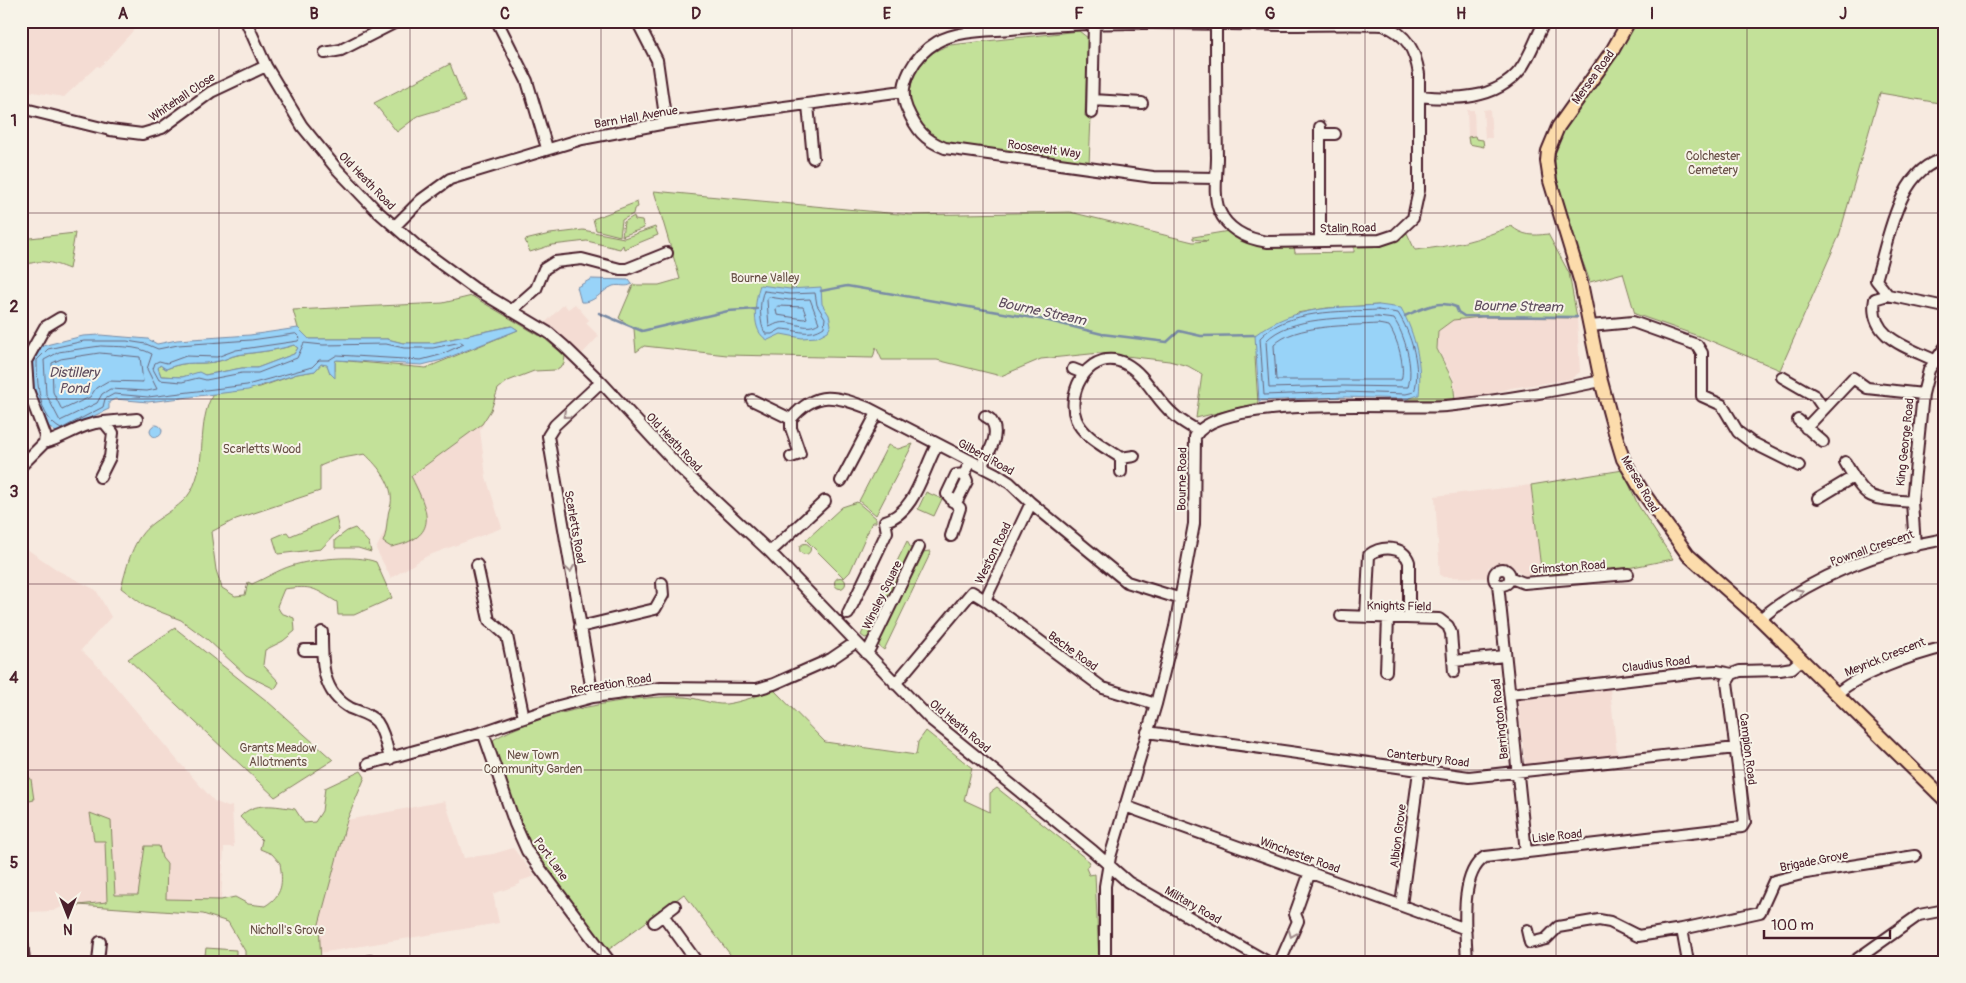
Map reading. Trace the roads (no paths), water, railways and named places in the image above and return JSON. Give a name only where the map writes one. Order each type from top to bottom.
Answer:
[{"type":"main road","name":"Mersea Road","points":[[1629,21],[1612,51],[1558,127],[1548,151],[1547,161],[1550,181],[1581,283],[1600,381],[1623,459],[1642,491],[1688,555],[1760,619],[1945,800]]},
{"type":"main road","points":[[21,941],[23,962]]},
{"type":"street","name":"Old Heath Road","points":[[246,21],[266,66],[302,126],[336,168],[395,226],[442,264],[511,311],[549,333],[602,382],[680,468],[770,552],[894,684],[929,718],[1096,854],[1108,867]]},
{"type":"street","points":[[325,53],[341,50],[398,21]]},
{"type":"street","points":[[497,21],[527,81],[547,148]]},
{"type":"street","points":[[637,21],[657,60],[666,124]]},
{"type":"street","points":[[1419,96],[1455,98],[1476,96],[1491,92],[1505,84],[1519,70],[1527,58],[1545,21]]},
{"type":"street","points":[[903,91],[918,59],[938,42],[978,32],[1040,26],[1216,22]]},
{"type":"street","name":"Stalin Road","points":[[1216,22],[1383,25],[1395,30],[1411,46],[1416,58],[1419,96],[1418,190],[1413,218],[1396,235],[1380,240],[1256,240],[1232,230],[1219,209],[1216,178],[1216,22]]},
{"type":"street","points":[[1092,113],[1094,25]]},
{"type":"street","name":"Whitehall Close","points":[[21,108],[110,130],[142,134],[162,128],[211,92],[266,66]]},
{"type":"street","name":"Barn Hall Avenue","points":[[395,226],[421,200],[450,179],[547,148],[582,139],[666,124],[903,91]]},
{"type":"street","name":"Roosevelt Way","points":[[903,91],[906,107],[916,128],[931,143],[945,148],[1153,177],[1216,178]]},
{"type":"street","points":[[1093,100],[1142,103]]},
{"type":"street","points":[[808,105],[813,158]]},
{"type":"street","points":[[1320,241],[1320,131],[1335,134]]},
{"type":"street","points":[[1888,295],[1876,280],[1902,197],[1913,176],[1928,165],[1945,159]]},
{"type":"street","points":[[511,311],[536,289],[544,269],[555,262],[582,259],[620,269],[627,269],[668,253]]},
{"type":"street","points":[[1934,360],[1896,343],[1879,326],[1873,311],[1876,299],[1888,295],[1945,307]]},
{"type":"street","points":[[44,443],[45,435],[42,424],[28,390],[26,361],[45,327],[60,318]]},
{"type":"street","points":[[1590,326],[1632,322],[1697,345],[1702,353],[1702,396],[1722,405],[1738,432],[1751,442],[1799,466]]},
{"type":"street","name":"King George Road","points":[[1915,546],[1912,502],[1923,394],[1926,378],[1934,360],[1945,346]]},
{"type":"street","points":[[1134,456],[1122,458],[1082,428],[1076,420],[1072,404],[1078,383],[1078,371],[1101,362],[1115,361],[1126,364],[1173,414],[1198,431]]},
{"type":"street","points":[[1782,377],[1815,396],[1824,409]]},
{"type":"street","points":[[1806,428],[1854,378],[1868,388],[1923,394]]},
{"type":"street","name":"Bourne Road","points":[[1105,962],[1105,886],[1108,867],[1156,704],[1181,599],[1194,524],[1195,437],[1198,431],[1216,420],[1267,410],[1326,405],[1448,406],[1527,396],[1600,381]]},
{"type":"street","name":"Scarletts Road","points":[[593,697],[548,436],[555,425],[602,382]]},
{"type":"street","name":"Gilberd Road","points":[[791,419],[808,402],[821,398],[849,401],[877,413],[981,466],[1010,483],[1031,503],[1127,582],[1181,599]]},
{"type":"street","points":[[752,400],[791,419],[791,428],[800,454],[791,457]]},
{"type":"street","points":[[841,481],[877,413]]},
{"type":"street","points":[[981,466],[993,444],[995,429],[990,419],[985,416]]},
{"type":"street","points":[[21,466],[44,443],[59,440],[91,422],[137,419]]},
{"type":"street","points":[[1798,420],[1823,442]]},
{"type":"street","points":[[100,477],[110,457],[113,433],[104,422]]},
{"type":"street","name":"Winsley Square","points":[[848,614],[888,532],[884,521],[901,513],[908,504],[937,445]]},
{"type":"street","points":[[1121,472],[1122,458]]},
{"type":"street","points":[[951,536],[960,508],[947,494],[956,475],[964,474],[971,462]]},
{"type":"street","points":[[1845,462],[1860,489],[1873,499],[1912,502]]},
{"type":"street","points":[[1818,498],[1853,477]]},
{"type":"street","points":[[770,552],[825,501]]},
{"type":"street","name":"Weston Road","points":[[894,684],[972,592],[985,600],[1031,503]]},
{"type":"street","name":"Pownall Crescent","points":[[1760,619],[1774,606],[1826,577],[1866,561],[1945,539]]},
{"type":"street","name":"Winsley Square","points":[[867,654],[919,547]]},
{"type":"street","points":[[1366,618],[1369,555],[1375,550],[1399,549],[1406,555],[1409,562],[1409,618]]},
{"type":"street","points":[[477,565],[489,620],[507,636],[524,718]]},
{"type":"street","name":"Barrington Road","points":[[1510,578],[1505,569],[1498,570],[1494,577],[1498,584],[1526,852]]},
{"type":"street","name":"Grimston Road","points":[[1510,578],[1524,583],[1628,574]]},
{"type":"street","points":[[580,627],[655,609],[663,594],[662,583]]},
{"type":"street","name":"Beche Road","points":[[985,600],[1103,688],[1156,704]]},
{"type":"street","name":"Knights Field","points":[[1341,616],[1439,619],[1448,626],[1451,634],[1454,672]]},
{"type":"street","points":[[1386,671],[1388,618]]},
{"type":"street","points":[[322,632],[324,675],[327,684],[344,704],[371,716],[377,722],[390,759]]},
{"type":"street","name":"Recreation Road","points":[[368,764],[483,732],[593,697],[661,688],[757,689],[774,684],[830,659],[856,642]]},
{"type":"street","name":"Meyrick Crescent","points":[[1837,694],[1844,687],[1872,674],[1945,647]]},
{"type":"street","points":[[304,650],[322,650]]},
{"type":"street","points":[[1454,661],[1505,656]]},
{"type":"street","name":"Claudius Road","points":[[1510,694],[1698,672],[1721,671],[1732,674],[1740,671],[1787,670],[1800,660]]},
{"type":"street","name":"Campion Road","points":[[1732,674],[1727,682],[1745,822],[1742,827]]},
{"type":"street","name":"Port Lane","points":[[483,732],[515,824],[527,851],[610,962]]},
{"type":"street","name":"Canterbury Road","points":[[1147,732],[1469,777],[1736,748]]},
{"type":"street","name":"Albion Grove","points":[[1401,905],[1419,771]]},
{"type":"street","name":"Winchester Road","points":[[1126,806],[1466,929]]},
{"type":"street","name":"Lisle Road","points":[[1467,962],[1468,886],[1479,861],[1486,856],[1742,827]]},
{"type":"street","name":"Brigade Grove","points":[[1682,930],[1760,912],[1774,881],[1806,873],[1915,856]]},
{"type":"street","name":"Military Road","points":[[1108,867],[1128,882],[1251,958],[1268,962]]},
{"type":"street","points":[[1280,962],[1298,921],[1296,914],[1310,872]]},
{"type":"street","points":[[654,922],[675,906]]},
{"type":"street","points":[[1853,962],[1919,915],[1945,910]]},
{"type":"street","points":[[663,915],[698,962]]},
{"type":"street","points":[[1527,930],[1530,943],[1546,939],[1558,926],[1599,920],[1610,922],[1638,936],[1682,930],[1688,962]]},
{"type":"street","points":[[98,962],[100,942]]},
{"type":"water","points":[[591,279],[629,280],[632,284],[613,286],[590,301],[581,302],[577,287]]},
{"type":"water","points":[[760,285],[790,289],[821,287],[822,304],[829,315],[831,325],[828,331],[817,337],[802,338],[781,334],[768,340],[762,336],[758,330],[755,315]]},
{"type":"water","points":[[1379,305],[1401,308],[1411,329],[1419,361],[1419,395],[1407,399],[1343,397],[1259,401],[1255,335],[1284,318],[1314,310]]},
{"type":"water","name":"Distillery Pond","points":[[512,326],[518,330],[442,360],[422,365],[337,360],[335,361],[335,378],[330,373],[327,365],[321,364],[315,371],[297,374],[248,390],[148,402],[115,399],[109,402],[109,409],[83,421],[60,435],[50,428],[41,413],[33,388],[32,359],[41,347],[83,336],[100,335],[148,339],[157,344],[177,340],[250,335],[298,328],[309,339],[387,339],[403,343],[432,343]],"holes":[[[294,345],[298,348],[294,354],[257,368],[242,368],[205,375],[199,372],[182,377],[161,376],[158,368],[160,365],[166,369],[187,363],[212,362],[237,355]]]},
{"type":"water","points":[[154,425],[158,425],[162,431],[158,437],[154,437],[150,433],[150,429]]},
{"type":"waterway","name":"Bourne Stream","points":[[821,291],[847,286],[1045,320],[1102,334],[1167,342],[1179,331],[1201,336],[1255,335]]},
{"type":"waterway","name":"Bourne Stream","points":[[1405,316],[1430,306],[1443,304],[1456,307],[1458,312],[1464,316],[1577,317]]},
{"type":"waterway","name":"Bourne Stream","points":[[599,313],[642,331],[728,311],[757,309]]},
{"type":"park label","name":"Colchester Cemetery","points":[[1713,163]]},
{"type":"park label","name":"Bourne Valley","points":[[765,278]]},
{"type":"park label","name":"Scarletts Wood","points":[[262,449]]},
{"type":"park label","name":"Grants Meadow Allotments","points":[[278,755]]},
{"type":"park label","name":"New Town Community Garden","points":[[533,762]]},
{"type":"park label","name":"Nicholl's Grove","points":[[287,930]]}]
